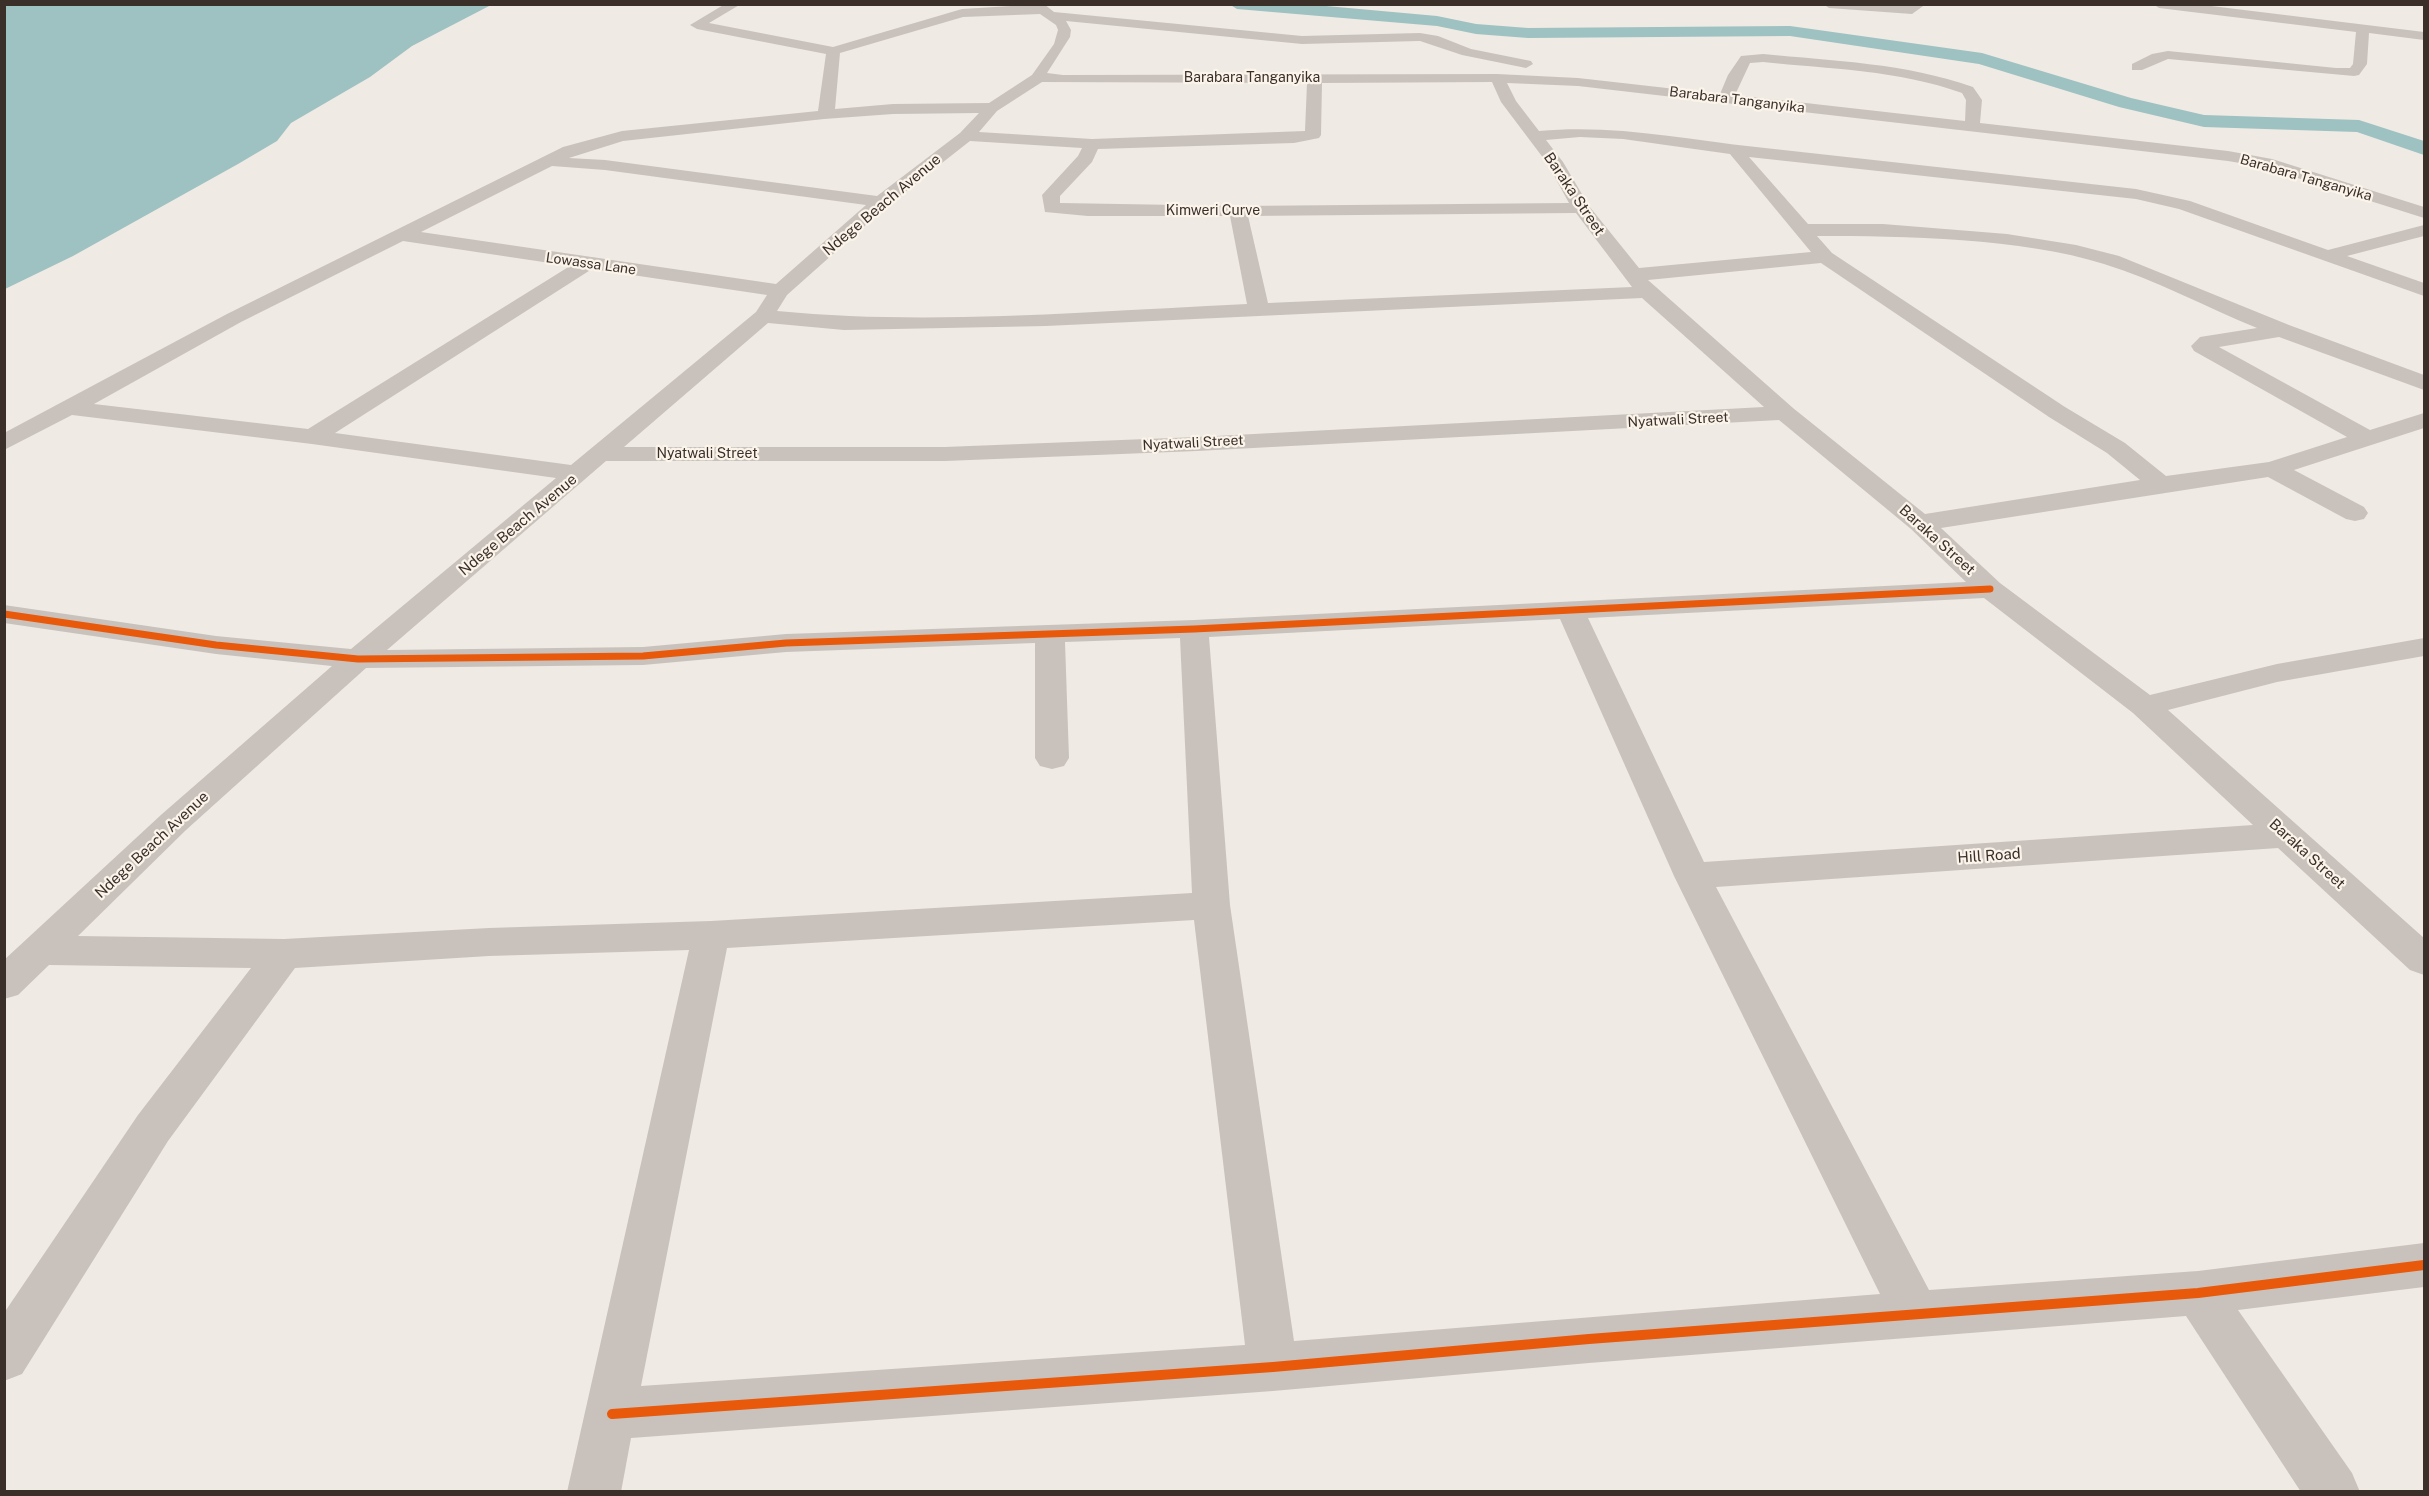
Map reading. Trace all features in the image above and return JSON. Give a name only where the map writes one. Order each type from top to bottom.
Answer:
[{"type":"street","points":[[735,4],[697,25],[833,51],[962,13],[1041,9],[1255,41],[1433,39],[1467,52],[1528,64],[1527,79]]},
{"type":"street","points":[[1829,4],[1890,10],[1912,10],[1920,4]]},
{"type":"street","points":[[2159,4],[2424,36]]},
{"type":"street","points":[[2264,18],[2280,4]]},
{"type":"street","points":[[1039,77],[1064,36],[1064,27],[1041,9]]},
{"type":"street","points":[[2137,67],[2157,57],[2168,55],[2354,72],[2360,64],[2362,30]]},
{"type":"street","points":[[2234,61],[2241,48]]},
{"type":"street","points":[[823,114],[826,108],[833,51]]},
{"type":"street","points":[[1726,98],[1742,61],[1750,58],[1869,70],[1956,85],[1972,93],[1972,127]]},
{"type":"street","points":[[1260,62],[1269,78]]},
{"type":"street","points":[[1735,75],[1758,77]]},
{"type":"street","name":"Barabara Tanganyika","points":[[1039,77],[1063,79],[1497,78],[1726,98],[2247,159],[2424,213]]},
{"type":"street","name":"Ndege Beach Avenue","points":[[4,984],[174,822],[358,659],[763,316],[780,291],[881,202],[966,136],[992,108],[1039,77]]},
{"type":"street","points":[[966,136],[1092,144],[1294,138],[1313,135],[1315,78]]},
{"type":"street","name":"Baraka Street","points":[[1497,78],[1509,102],[1555,162],[1581,208],[1639,283],[1785,413],[1920,523],[1990,588],[2144,706],[2424,960]]},
{"type":"street","points":[[1934,96],[1973,103]]},
{"type":"street","points":[[4,443],[202,335],[579,147],[622,136],[802,119],[823,114],[893,108],[992,108]]},
{"type":"street","points":[[1925,139],[1947,124]]},
{"type":"street","points":[[1535,136],[1602,133],[1736,150],[2074,186],[2162,199],[2424,290]]},
{"type":"street","name":"Kimweri Curve","points":[[1092,144],[1086,159],[1051,195],[1051,208],[1088,211],[1581,208]]},
{"type":"street","points":[[1736,150],[1770,194],[1804,230],[1825,257],[2057,412],[2116,448],[2161,484]]},
{"type":"street","points":[[1897,168],[1910,154]]},
{"type":"street","points":[[549,162],[618,166],[881,202]]},
{"type":"street","points":[[1238,211],[1259,310]]},
{"type":"street","points":[[1804,230],[1883,230],[2049,245],[2112,260],[2281,330],[2424,383]]},
{"type":"street","points":[[2326,256],[2424,230]]},
{"type":"street","name":"Lowassa Lane","points":[[401,235],[780,291]]},
{"type":"street","points":[[763,316],[802,322],[890,324],[1259,310],[1639,283],[1825,257]]},
{"type":"street","points":[[312,437],[586,264]]},
{"type":"street","points":[[2281,330],[2208,342],[2202,346],[2369,439]]},
{"type":"street","points":[[69,408],[312,437],[578,474]]},
{"type":"street","name":"Nyatwali Street","points":[[600,454],[945,454],[1197,444],[1785,413]]},
{"type":"street","points":[[1920,523],[2161,484],[2272,469],[2424,420]]},
{"type":"street","points":[[2272,469],[2355,513]]},
{"type":"street","points":[[4,614],[216,645],[358,659],[643,656],[786,643],[1194,629],[1571,612],[1990,588]]},
{"type":"street","points":[[1571,612],[1692,876],[1916,1315]]},
{"type":"street","points":[[1194,629],[1211,905],[1273,1367]]},
{"type":"street","points":[[1050,634],[1052,758]]},
{"type":"street","points":[[2144,706],[2277,673],[2424,647]]},
{"type":"street","name":"Hill Road","points":[[1692,876],[2285,835]]},
{"type":"street","points":[[40,950],[284,954],[489,942],[711,935],[1211,905]]},
{"type":"street","points":[[594,1491],[711,935]]},
{"type":"street","points":[[4,1357],[153,1128],[284,954]]},
{"type":"street","points":[[612,1414],[1273,1367],[1589,1339],[2198,1293],[2424,1265]]},
{"type":"street","points":[[2198,1293],[2333,1491]]},
{"type":"water","points":[[5,4],[491,5],[412,46],[370,77],[291,123],[277,141],[238,164],[73,256],[5,289]]},
{"type":"waterway","points":[[1237,4],[1437,21],[1476,29],[1528,33],[1790,31],[1982,59],[2126,103],[2204,121],[2359,126],[2424,148]]},
{"type":"cycle path","points":[[4,614],[216,645],[358,659],[643,656],[786,643],[1194,629],[1990,589]]},
{"type":"cycle path","points":[[612,1414],[1273,1367],[1589,1339],[2198,1293],[2424,1265]]}]
